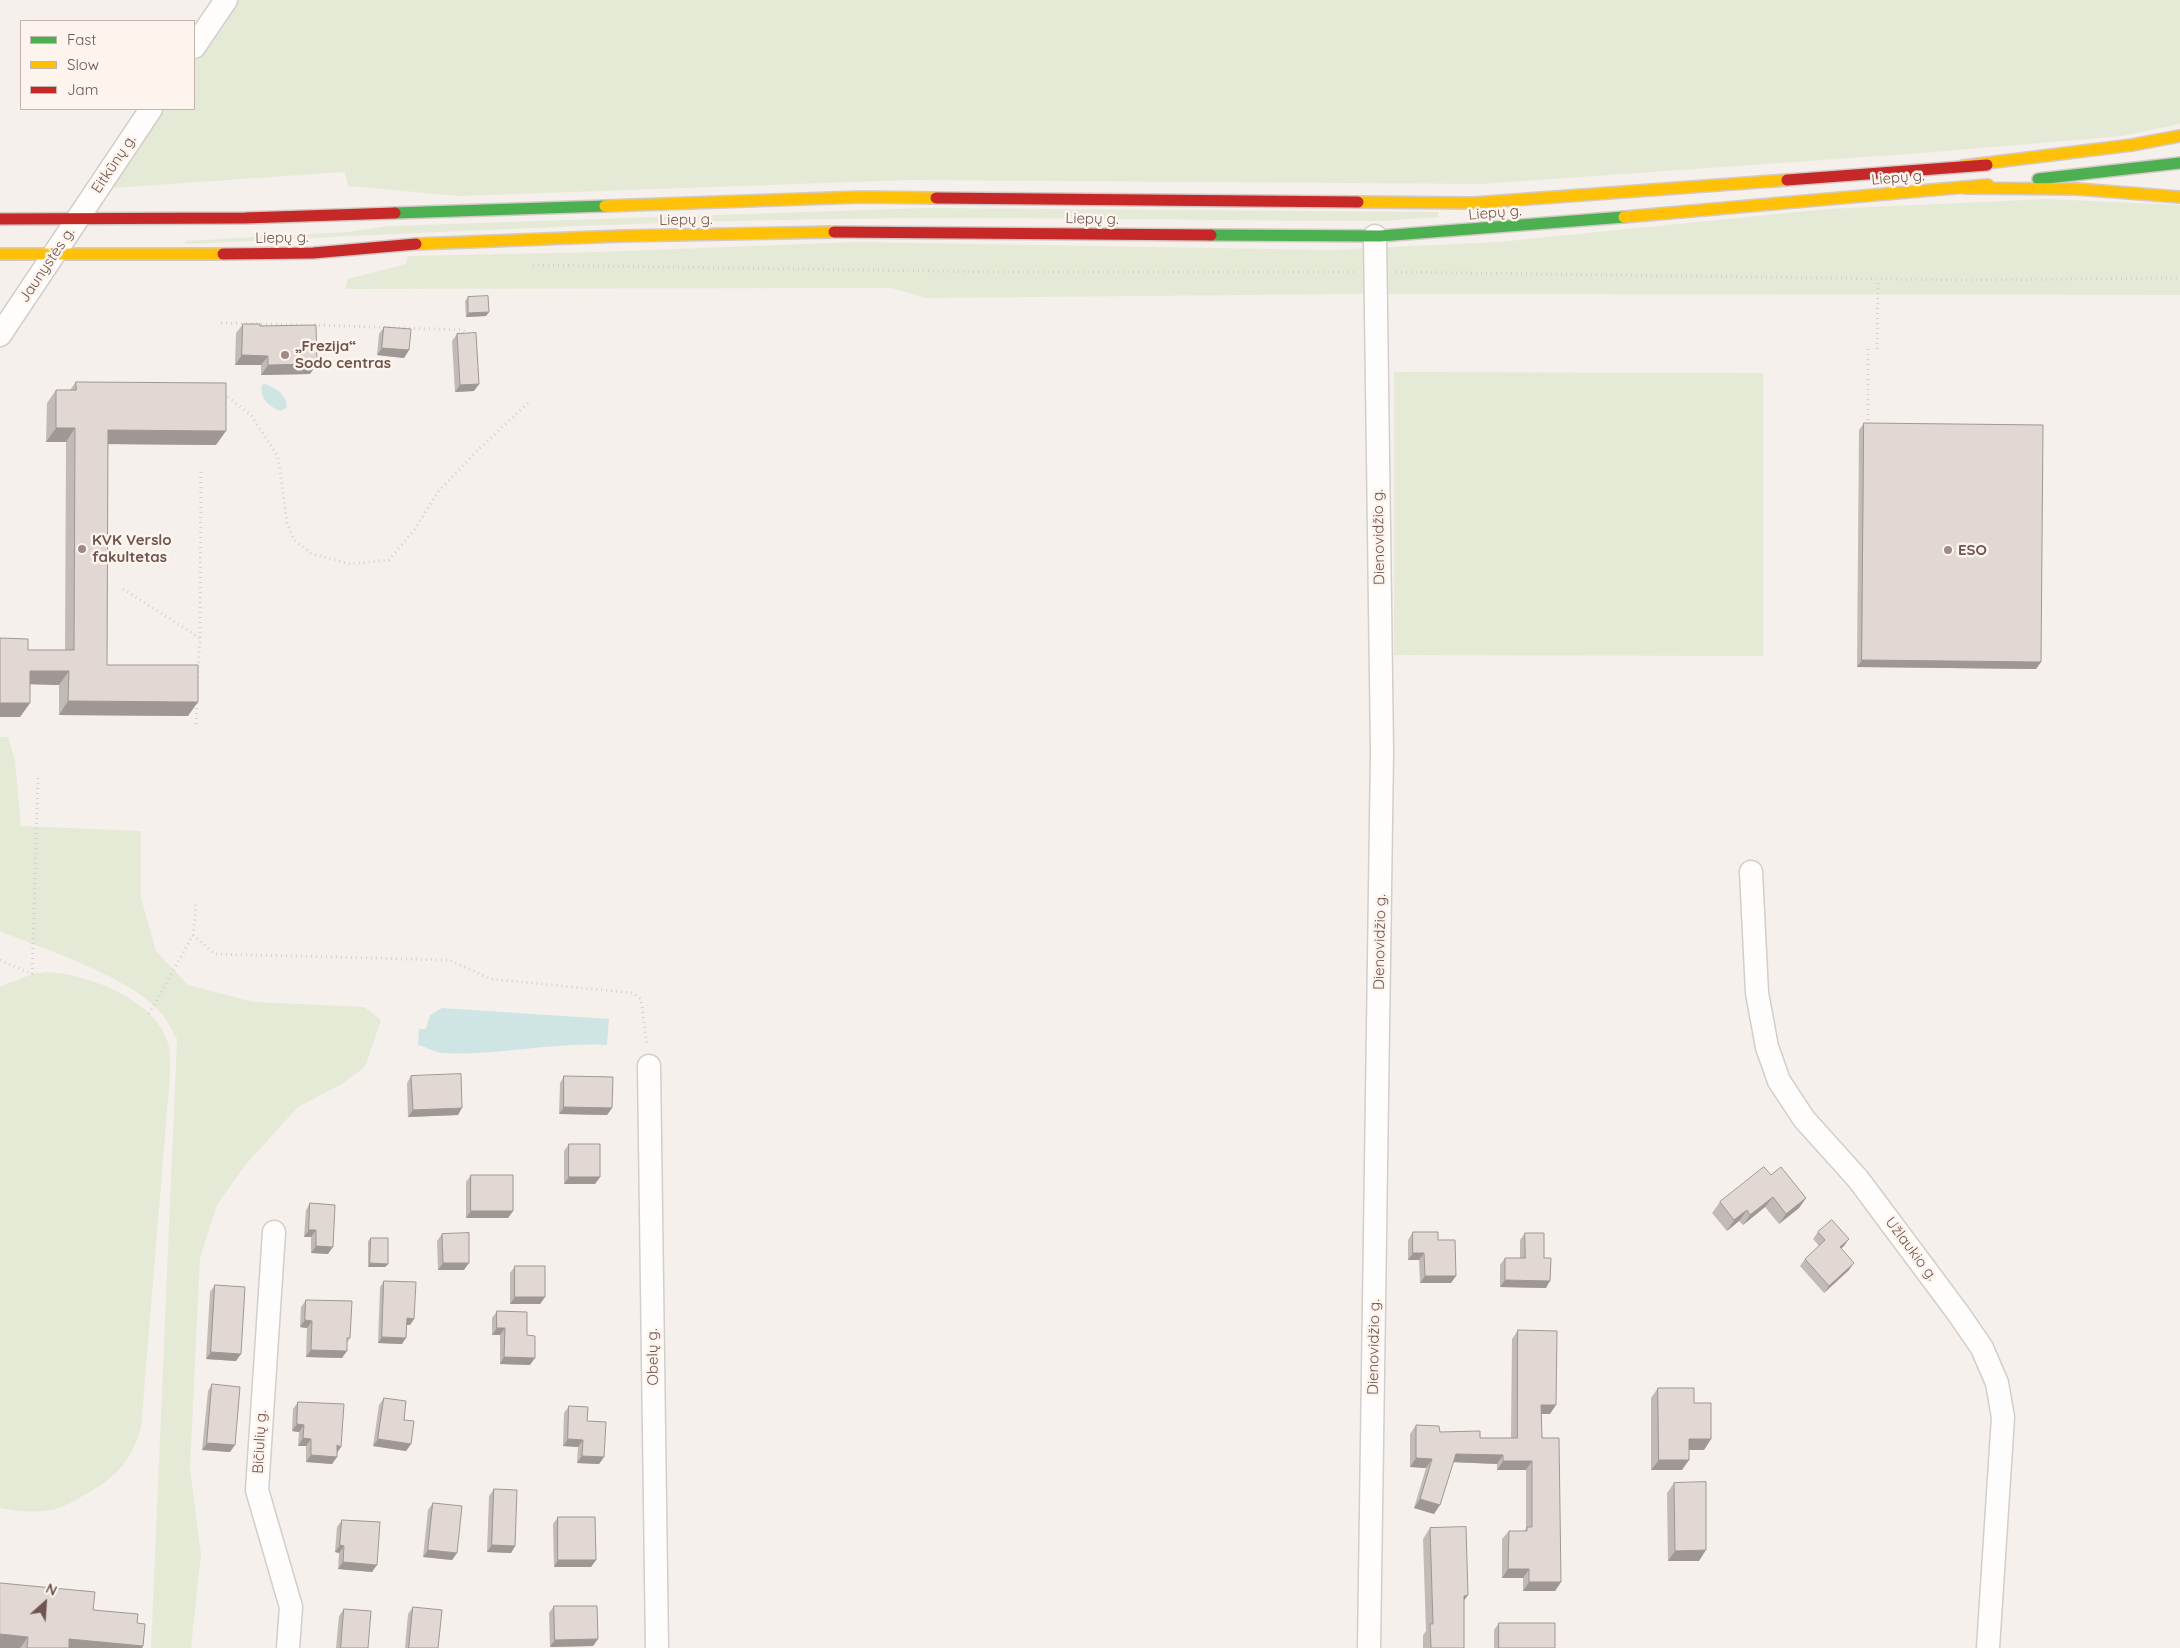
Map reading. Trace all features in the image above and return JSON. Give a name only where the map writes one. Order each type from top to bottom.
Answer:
[{"type":"main road","points":[[1963,166],[2132,145],[2180,136]]},
{"type":"main road","name":"Liepų g.","points":[[0,219],[245,218],[861,197],[1473,203],[1963,166],[2180,157]]},
{"type":"main road","name":"Liepų g.","points":[[0,254],[313,253],[402,244],[632,236],[840,233],[1375,236],[1472,230],[1965,188],[2180,163]]},
{"type":"main road","points":[[1965,188],[2077,189],[2180,197]]},
{"type":"street","points":[[195,46],[226,0]]},
{"type":"street","name":"Eitkūnų g.","points":[[76,220],[150,110]]},
{"type":"street","name":"Jaunystės g.","points":[[0,334],[76,220]]},
{"type":"street","name":"Dienovidžio g.","points":[[1369,1648],[1382,752],[1375,236]]},
{"type":"street","name":"Užlaukio g.","points":[[1751,872],[1756,993],[1767,1047],[1779,1081],[1804,1119],[1858,1179],[1958,1313],[1982,1348],[1997,1383],[2003,1416],[1988,1648]]},
{"type":"street","name":"Obelų g.","points":[[649,1066],[657,1648]]},
{"type":"street","name":"Bičiulių g.","points":[[274,1232],[258,1490],[291,1607],[288,1648]]},
{"type":"path","points":[[525,265],[998,272],[1376,272],[1878,279],[2180,278]]},
{"type":"path","points":[[1878,279],[1878,349]]},
{"type":"path","points":[[221,323],[462,330],[477,339]]},
{"type":"path","points":[[1868,348],[1868,430]]},
{"type":"path","points":[[223,393],[251,415],[278,457],[287,522],[294,540],[312,554],[350,564],[388,560],[415,529],[437,493],[476,452],[530,401]]},
{"type":"path","points":[[197,686],[200,638],[201,471]]},
{"type":"path","points":[[122,589],[200,638]]},
{"type":"path","points":[[196,724],[197,696]]},
{"type":"path","points":[[0,960],[32,974],[38,778]]},
{"type":"path","points":[[148,1014],[193,935],[196,904]]},
{"type":"path","points":[[193,935],[215,954],[449,960],[490,980],[633,993],[641,999],[649,1066]]},
{"type":"green space","points":[[236,0],[2180,0],[2180,124],[2122,136],[1923,153],[1481,184],[910,180],[459,196],[348,186],[345,172],[111,188],[163,110],[195,110],[195,62]]},
{"type":"green space","points":[[2048,199],[2180,205],[2180,295],[1358,294],[926,298],[891,288],[345,289],[348,279],[406,264],[408,256],[599,252],[856,242],[1333,250],[1498,242],[1827,209]]},
{"type":"green space","points":[[926,208],[1438,212],[1439,217],[1383,221],[835,219],[511,229],[186,244],[185,241],[347,232],[389,226]]},
{"type":"green space","points":[[1394,372],[1763,373],[1763,656],[1394,655]]},
{"type":"green space","points":[[0,737],[8,737],[15,761],[21,826],[141,831],[141,898],[156,951],[188,985],[254,1002],[364,1007],[381,1020],[365,1067],[342,1084],[298,1107],[246,1164],[217,1205],[200,1258],[190,1469],[201,1554],[191,1648],[151,1648],[177,1039],[161,1013],[129,987],[86,965],[0,931]]},
{"type":"green space","points":[[47,972],[81,978],[117,991],[148,1012],[159,1025],[167,1040],[170,1053],[170,1075],[141,1428],[131,1453],[125,1462],[102,1485],[61,1507],[44,1511],[19,1511],[0,1508],[0,987],[32,974]]},
{"type":"water","points":[[266,384],[283,395],[287,407],[281,411],[266,402],[262,394],[262,385]]},
{"type":"water","points":[[442,1008],[609,1019],[607,1045],[566,1045],[485,1053],[441,1053],[418,1045],[419,1029],[426,1029],[430,1015]]},
{"type":"building","points":[[488,296],[489,312],[468,313],[468,297]]},
{"type":"building","points":[[243,324],[260,324],[260,326],[316,325],[317,364],[268,365],[268,356],[242,355]]},
{"type":"building","points":[[384,327],[411,329],[409,350],[382,348]]},
{"type":"building","points":[[476,333],[479,384],[460,385],[457,334]]},
{"type":"building","name":"KVK Verslo fakultetas","points":[[76,382],[226,383],[226,431],[108,430],[107,665],[198,665],[198,702],[68,701],[69,671],[30,671],[30,703],[0,703],[0,638],[28,639],[28,650],[74,650],[75,428],[56,428],[56,390],[76,390]]},
{"type":"building","name":"ESO","points":[[1864,423],[2043,425],[2041,662],[1862,660]]},
{"type":"building","points":[[461,1074],[462,1108],[413,1110],[411,1076]]},
{"type":"building","points":[[564,1076],[613,1077],[612,1108],[564,1107]]},
{"type":"building","points":[[569,1144],[600,1144],[600,1177],[569,1177]]},
{"type":"building","points":[[1764,1167],[1771,1175],[1781,1167],[1806,1198],[1786,1214],[1773,1197],[1750,1215],[1747,1210],[1734,1220],[1720,1202]]},
{"type":"building","points":[[471,1175],[513,1175],[513,1211],[471,1211]]},
{"type":"building","points":[[310,1203],[335,1205],[333,1247],[316,1246],[316,1230],[309,1230]]},
{"type":"building","points":[[1832,1220],[1849,1239],[1840,1247],[1854,1263],[1829,1286],[1805,1259],[1825,1240],[1818,1232]]},
{"type":"building","points":[[1413,1232],[1438,1232],[1438,1240],[1455,1240],[1456,1276],[1425,1276],[1424,1253],[1413,1253]]},
{"type":"building","points":[[469,1233],[469,1263],[443,1263],[442,1234]]},
{"type":"building","points":[[1525,1233],[1544,1233],[1544,1258],[1551,1258],[1550,1281],[1505,1280],[1505,1258],[1525,1258]]},
{"type":"building","points":[[371,1238],[388,1238],[388,1264],[370,1263]]},
{"type":"building","points":[[515,1266],[545,1266],[545,1297],[515,1297]]},
{"type":"building","points":[[384,1281],[416,1282],[414,1319],[407,1318],[406,1338],[382,1337]]},
{"type":"building","points":[[215,1285],[245,1287],[241,1354],[211,1352]]},
{"type":"building","points":[[306,1300],[352,1301],[350,1338],[347,1338],[347,1351],[311,1350],[312,1321],[305,1320]]},
{"type":"building","points":[[497,1311],[527,1312],[527,1335],[535,1336],[535,1358],[504,1357],[505,1328],[497,1328]]},
{"type":"building","points":[[1518,1330],[1557,1331],[1556,1405],[1541,1405],[1542,1438],[1559,1438],[1561,1582],[1529,1582],[1529,1569],[1508,1569],[1509,1531],[1527,1531],[1527,1527],[1532,1527],[1532,1461],[1503,1461],[1503,1455],[1456,1454],[1440,1505],[1420,1499],[1432,1459],[1416,1458],[1416,1425],[1439,1426],[1440,1432],[1480,1431],[1480,1438],[1517,1438]]},
{"type":"building","points":[[212,1384],[240,1387],[235,1445],[207,1443]]},
{"type":"building","points":[[1658,1388],[1694,1388],[1694,1403],[1711,1403],[1711,1439],[1689,1439],[1689,1460],[1659,1460]]},
{"type":"building","points":[[384,1398],[406,1401],[404,1420],[414,1421],[411,1444],[378,1439]]},
{"type":"building","points":[[298,1402],[344,1404],[341,1447],[337,1445],[337,1457],[311,1455],[311,1439],[303,1438],[304,1425],[297,1424]]},
{"type":"building","points":[[569,1406],[588,1407],[587,1421],[606,1422],[604,1457],[582,1456],[583,1440],[568,1439]]},
{"type":"building","points":[[1706,1482],[1706,1550],[1675,1551],[1674,1483]]},
{"type":"building","points":[[494,1489],[517,1490],[515,1546],[492,1545]]},
{"type":"building","points":[[433,1503],[462,1506],[457,1553],[428,1550]]},
{"type":"building","points":[[558,1517],[595,1517],[596,1560],[558,1560]]},
{"type":"building","points":[[342,1520],[380,1522],[377,1565],[343,1562],[344,1546],[340,1545]]},
{"type":"building","points":[[1466,1527],[1468,1595],[1464,1596],[1464,1648],[1431,1648],[1430,1624],[1433,1624],[1430,1528]]},
{"type":"building","points":[[0,1583],[95,1592],[93,1610],[138,1614],[137,1623],[145,1624],[143,1646],[69,1639],[69,1648],[27,1648],[28,1637],[0,1634]]},
{"type":"building","points":[[554,1606],[597,1606],[598,1639],[555,1640]]},
{"type":"building","points":[[413,1607],[442,1610],[438,1648],[409,1648]]},
{"type":"building","points":[[344,1609],[371,1611],[368,1648],[341,1648]]},
{"type":"building","points":[[1499,1623],[1555,1623],[1555,1648],[1499,1648]]},
{"type":"traffic: fast","points":[[2038,179],[2180,163]]},
{"type":"traffic: fast","points":[[395,213],[605,206]]},
{"type":"traffic: fast","points":[[1211,235],[1380,236],[1624,217]]},
{"type":"traffic: slow","points":[[1963,166],[2132,145],[2180,136]]},
{"type":"traffic: slow","points":[[1358,202],[1473,203],[1787,180]]},
{"type":"traffic: slow","points":[[1624,217],[1988,185]]},
{"type":"traffic: slow","points":[[1965,188],[2077,189],[2180,197]]},
{"type":"traffic: slow","points":[[605,206],[861,197],[936,198]]},
{"type":"traffic: slow","points":[[416,244],[622,236],[834,232]]},
{"type":"traffic: slow","points":[[0,254],[223,254]]},
{"type":"traffic: jam","points":[[1787,180],[1987,165]]},
{"type":"traffic: jam","points":[[936,198],[1358,202]]},
{"type":"traffic: jam","points":[[0,219],[245,218],[395,213]]},
{"type":"traffic: jam","points":[[834,232],[1211,235]]},
{"type":"traffic: jam","points":[[223,254],[313,253],[416,244]]},
{"type":"place","name":"„Frezija“ Sodo centras","points":[[285,355]]},
{"type":"place","name":"KVK Verslo fakultetas","points":[[82,549]]},
{"type":"place","name":"ESO","points":[[1948,550]]}]
